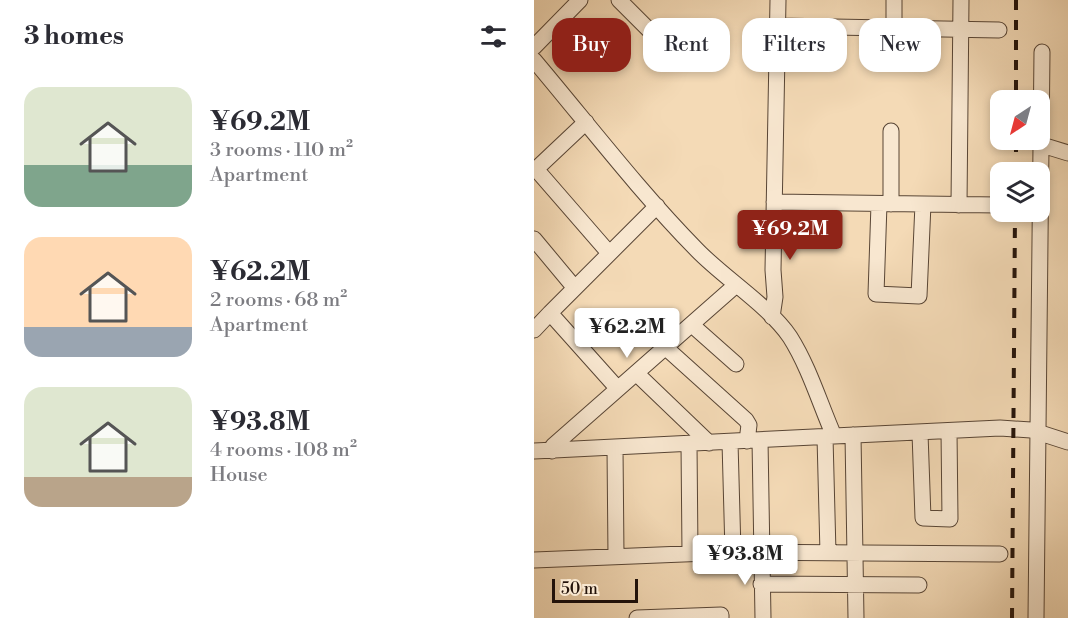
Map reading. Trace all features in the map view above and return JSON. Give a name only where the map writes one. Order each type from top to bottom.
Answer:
[{"type":"street","points":[[534,47],[579,0]]},
{"type":"street","points":[[619,0],[643,24]]},
{"type":"street","points":[[778,0],[778,18]]},
{"type":"street","points":[[894,0],[894,18]]},
{"type":"street","points":[[959,205],[961,0]]},
{"type":"street","points":[[941,29],[999,30]]},
{"type":"street","points":[[1042,52],[1042,90]]},
{"type":"street","points":[[534,60],[698,251],[789,335],[799,352],[829,437],[828,553]]},
{"type":"street","points":[[772,317],[775,297],[773,270],[777,72]]},
{"type":"street","points":[[586,122],[536,166],[609,253]]},
{"type":"street","points":[[891,131],[876,294],[919,297],[923,204]]},
{"type":"street","points":[[1050,147],[1068,153]]},
{"type":"street","points":[[1036,618],[1042,150]]},
{"type":"street","points":[[774,202],[990,205]]},
{"type":"street","points":[[534,330],[574,287],[657,206]]},
{"type":"street","points":[[534,239],[574,287]]},
{"type":"street","points":[[552,451],[553,446],[736,285]]},
{"type":"street","points":[[550,313],[618,389]]},
{"type":"street","points":[[692,325],[736,364]]},
{"type":"street","points":[[665,347],[749,425],[754,440],[762,553],[763,618]]},
{"type":"street","points":[[636,373],[709,443]]},
{"type":"street","points":[[534,452],[1000,428],[1039,432],[1068,442]]},
{"type":"street","points":[[920,433],[923,518],[950,519],[949,431]]},
{"type":"street","points":[[853,435],[856,618]]},
{"type":"street","points":[[730,442],[733,552]]},
{"type":"street","points":[[689,444],[690,553]]},
{"type":"street","points":[[615,448],[616,556]]},
{"type":"street","points":[[534,560],[733,552],[1000,554]]},
{"type":"street","points":[[762,584],[919,585]]},
{"type":"street","points":[[637,618],[721,615],[721,618]]},
{"type":"railway","points":[[1016,0],[1016,90]]},
{"type":"railway","points":[[1016,150],[1016,162]]},
{"type":"railway","points":[[1012,618],[1015,222]]}]
